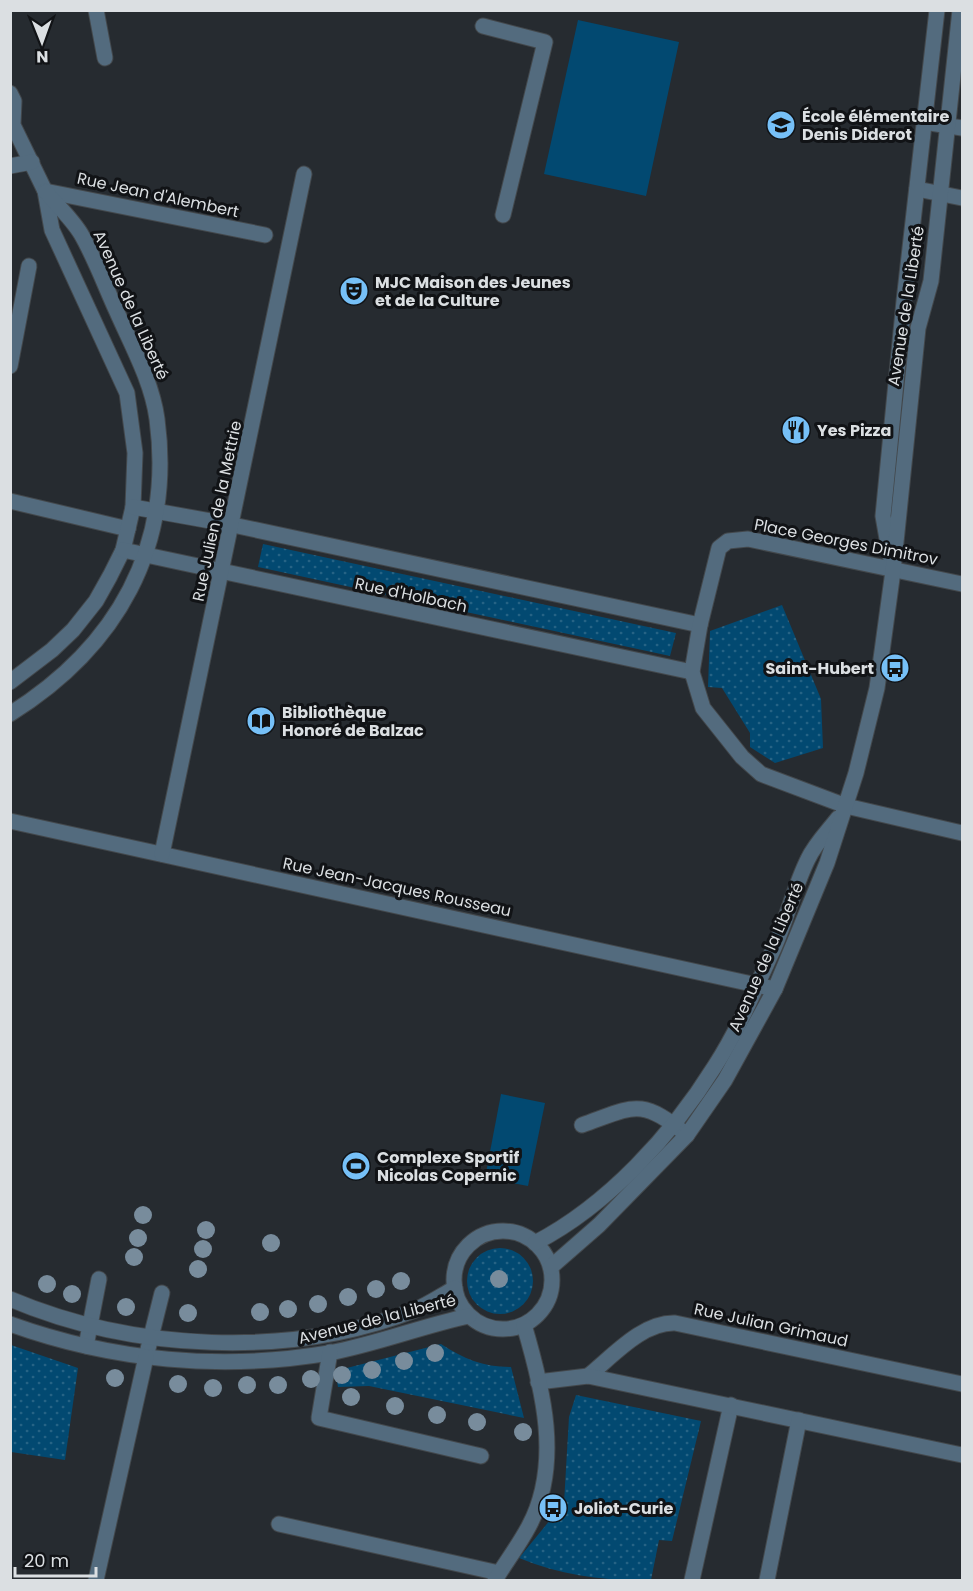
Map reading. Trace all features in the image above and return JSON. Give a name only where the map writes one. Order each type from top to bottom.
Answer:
[{"type":"street","points":[[96,10],[105,58]]},
{"type":"street","name":"Avenue de la Liberté","points":[[893,571],[883,516],[904,301],[937,10]]},
{"type":"street","name":"Avenue de la Liberté","points":[[551,1267],[599,1225],[687,1135],[741,1055],[775,989],[827,863],[846,806],[877,688],[893,571],[922,305],[931,281],[940,193],[955,126],[960,10]]},
{"type":"street","points":[[483,26],[546,42],[502,215]]},
{"type":"street","name":"Avenue de la Liberté","points":[[10,93],[14,101],[11,125],[45,191],[51,230],[127,393],[135,453],[132,507],[123,550],[96,601],[73,630],[52,650],[10,682]]},
{"type":"street","points":[[924,122],[955,126]]},
{"type":"street","points":[[10,166],[32,162]]},
{"type":"street","name":"Rue Julien de la Mettrie","points":[[162,854],[223,572],[304,174]]},
{"type":"street","points":[[916,189],[963,198]]},
{"type":"street","name":"Avenue de la Liberté","points":[[10,714],[67,673],[93,647],[117,615],[147,555],[156,512],[159,449],[157,418],[150,389],[80,232],[45,191]]},
{"type":"street","name":"Rue Jean d'Alembert","points":[[45,191],[265,235]]},
{"type":"street","points":[[10,366],[29,266]]},
{"type":"street","points":[[904,301],[922,305]]},
{"type":"street","points":[[897,373],[913,377]]},
{"type":"street","points":[[10,501],[128,529]]},
{"type":"street","name":"Rue d'Holbach","points":[[132,507],[232,525],[700,626]]},
{"type":"street","name":"Place Georges Dimitrov","points":[[963,584],[748,539],[728,541],[719,548],[700,626],[692,672],[704,708],[742,757],[754,768],[781,783],[846,806],[963,833]]},
{"type":"street","name":"Rue d'Holbach","points":[[123,550],[692,672]]},
{"type":"street","name":"Avenue de la Liberté","points":[[524,1325],[510,1329],[495,1328],[481,1324],[470,1316],[460,1303],[455,1288],[455,1272],[460,1257],[482,1236],[495,1232],[523,1235],[535,1243],[559,1230],[618,1182],[673,1124],[716,1066],[783,928],[809,857],[846,806]]},
{"type":"street","name":"Rue Jean-Jacques Rousseau","points":[[10,821],[775,989]]},
{"type":"street","points":[[582,1125],[631,1107],[657,1112],[687,1135]]},
{"type":"street","points":[[279,1524],[497,1577],[530,1525],[542,1490],[548,1437],[524,1325],[536,1317],[548,1301],[552,1281],[551,1267],[535,1243]]},
{"type":"street","points":[[86,1346],[99,1279]]},
{"type":"street","points":[[10,1299],[48,1316],[152,1338],[215,1342],[280,1341],[353,1328],[416,1310],[455,1288]]},
{"type":"street","points":[[96,1581],[162,1293]]},
{"type":"street","name":"Avenue de la Liberté","points":[[10,1324],[86,1346],[146,1358],[211,1363],[271,1361],[330,1352],[470,1316]]},
{"type":"street","name":"Rue Julian Grimaud","points":[[588,1376],[646,1329],[660,1322],[668,1322],[963,1384]]},
{"type":"street","points":[[330,1352],[319,1418],[482,1456]]},
{"type":"street","points":[[538,1382],[588,1376],[963,1455]]},
{"type":"street","points":[[692,1581],[731,1405]]},
{"type":"street","points":[[767,1581],[799,1420]]},
{"type":"shaded area","points":[[578,20],[679,42],[646,196],[544,174]]},
{"type":"shaded area","points":[[263,544],[676,633],[670,656],[258,567]]},
{"type":"shaded area","points":[[782,605],[821,699],[823,748],[775,763],[750,747],[750,733],[722,688],[708,687],[710,631]]},
{"type":"shaded area","points":[[501,1094],[545,1103],[528,1186],[485,1178]]},
{"type":"shaded area","points":[[500,1248],[512,1251],[523,1258],[530,1269],[533,1281],[530,1293],[523,1304],[512,1311],[500,1314],[488,1311],[477,1304],[470,1293],[467,1281],[470,1269],[477,1258],[488,1251]]},
{"type":"shaded area","points":[[441,1344],[474,1361],[491,1366],[511,1367],[524,1418],[369,1386],[338,1387],[335,1371]]},
{"type":"shaded area","points":[[11,1345],[78,1368],[65,1460],[11,1452]]},
{"type":"shaded area","points":[[576,1395],[701,1421],[672,1541],[659,1540],[651,1580],[617,1580],[584,1576],[519,1558],[564,1503],[569,1417]]},
{"type":"place","name":"École élémentaire Denis Diderot","points":[[781,125]]},
{"type":"place","name":"MJC Maison des Jeunes et de la Culture","points":[[354,291]]},
{"type":"place","name":"Yes Pizza","points":[[796,430]]},
{"type":"place","name":"Saint-Hubert","points":[[895,668]]},
{"type":"place","name":"Bibliothèque Honoré de Balzac","points":[[261,721]]},
{"type":"place","name":"Complexe Sportif Nicolas Copernic","points":[[356,1166]]},
{"type":"place","name":"Joliot-Curie","points":[[553,1508]]}]
